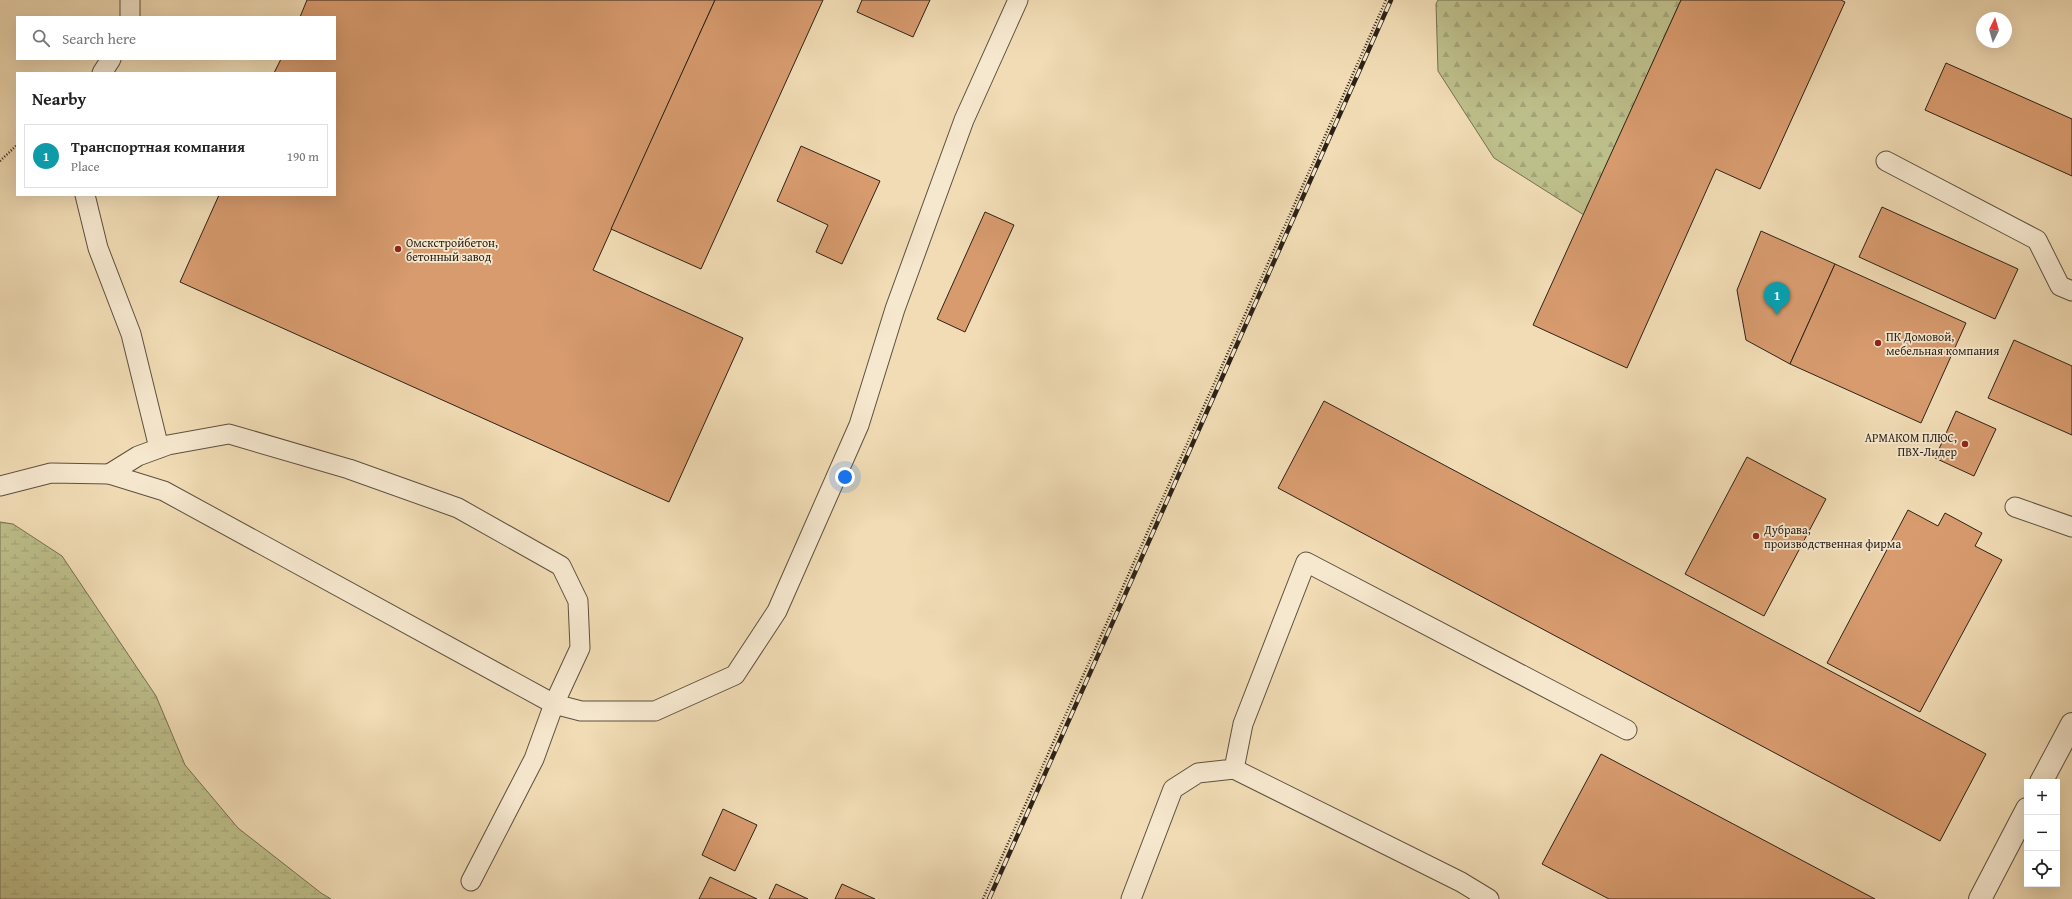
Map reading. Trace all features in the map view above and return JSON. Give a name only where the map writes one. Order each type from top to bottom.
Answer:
[{"type":"street","points":[[2043,779],[2072,724]]},
{"type":"street","points":[[1980,899],[2024,815]]},
{"type":"lane","points":[[130,0],[130,16]]},
{"type":"lane","points":[[0,486],[51,473],[109,474],[164,491],[554,704],[581,711],[655,711],[735,674],[773,617],[859,425],[895,309],[964,120],[1018,0]]},
{"type":"lane","points":[[103,72],[110,60]]},
{"type":"lane","points":[[1886,161],[2037,240],[2060,286],[2072,291]]},
{"type":"lane","points":[[85,196],[98,248],[131,334],[159,448]]},
{"type":"lane","points":[[109,474],[138,456],[159,448],[229,434],[350,469],[458,508],[561,566],[578,601],[580,648],[554,704],[534,759],[471,881]]},
{"type":"lane","points":[[2015,507],[2072,527]]},
{"type":"lane","points":[[1234,769],[1243,724],[1306,562],[1627,730]]},
{"type":"lane","points":[[1131,899],[1173,789],[1198,773],[1234,769],[1461,882],[1489,899]]},
{"type":"path","points":[[983,899],[1386,0]]},
{"type":"path","points":[[0,161],[16,146]]},
{"type":"green space","points":[[1438,0],[1681,0],[1584,215],[1494,158],[1438,71],[1436,4]]},
{"type":"green space","points":[[0,522],[13,524],[62,556],[156,696],[185,765],[238,828],[321,893],[331,899],[0,899]]},
{"type":"building","name":"Омскстройбетон, бетонный завод","points":[[307,0],[715,0],[593,270],[743,338],[669,502],[180,282],[219,196],[336,196],[336,72],[274,72],[280,60],[336,60],[336,16],[300,16]]},
{"type":"building","points":[[715,0],[823,0],[701,269],[611,229]]},
{"type":"building","points":[[862,0],[930,0],[913,37],[857,12]]},
{"type":"building","points":[[1681,0],[1841,0],[1845,2],[1760,189],[1716,169],[1627,368],[1533,325]]},
{"type":"building","points":[[1946,63],[2072,119],[2072,176],[1925,110]]},
{"type":"building","points":[[801,146],[880,181],[842,264],[816,252],[828,225],[777,201]]},
{"type":"building","points":[[1882,207],[2018,269],[1995,319],[1859,257]]},
{"type":"building","points":[[985,212],[1014,225],[965,332],[937,319]]},
{"type":"building","points":[[1761,231],[1835,264],[1790,364],[1746,340],[1737,290]]},
{"type":"building","name":"ПК Домовой, мебельная компания","points":[[1835,264],[1966,323],[1921,423],[1790,364]]},
{"type":"building","points":[[2014,340],[2072,366],[2072,435],[1988,398]]},
{"type":"building","points":[[1324,401],[1986,754],[1940,841],[1278,488]]},
{"type":"building","name":"АРМАКОМ ПЛЮС, ПВХ-Лидер","points":[[1956,411],[1996,429],[1974,476],[1935,458]]},
{"type":"building","name":"Дубрава, производственная фирма","points":[[1747,457],[1826,499],[1764,616],[1685,574]]},
{"type":"building","points":[[1908,510],[1938,526],[1945,513],[1982,533],[1975,546],[2002,560],[1920,712],[1827,663]]},
{"type":"building","points":[[1601,754],[1875,899],[1609,899],[1542,864]]},
{"type":"building","points":[[723,809],[757,825],[735,871],[702,855]]},
{"type":"building","points":[[710,877],[757,899],[699,899]]},
{"type":"building","points":[[776,884],[808,899],[769,899]]},
{"type":"building","points":[[842,884],[875,899],[835,899]]},
{"type":"railway","points":[[989,899],[1391,0]]},
{"type":"place","name":"Омскстройбетон, бетонный завод","points":[[398,249]]},
{"type":"place","name":"Транспортная компания","points":[[1777,315]]},
{"type":"place","name":"ПК Домовой, мебельная компания","points":[[1878,343]]},
{"type":"place","name":"АРМАКОМ ПЛЮС, ПВХ-Лидер","points":[[1965,444]]},
{"type":"place","name":"Дубрава, производственная фирма","points":[[1756,536]]}]
